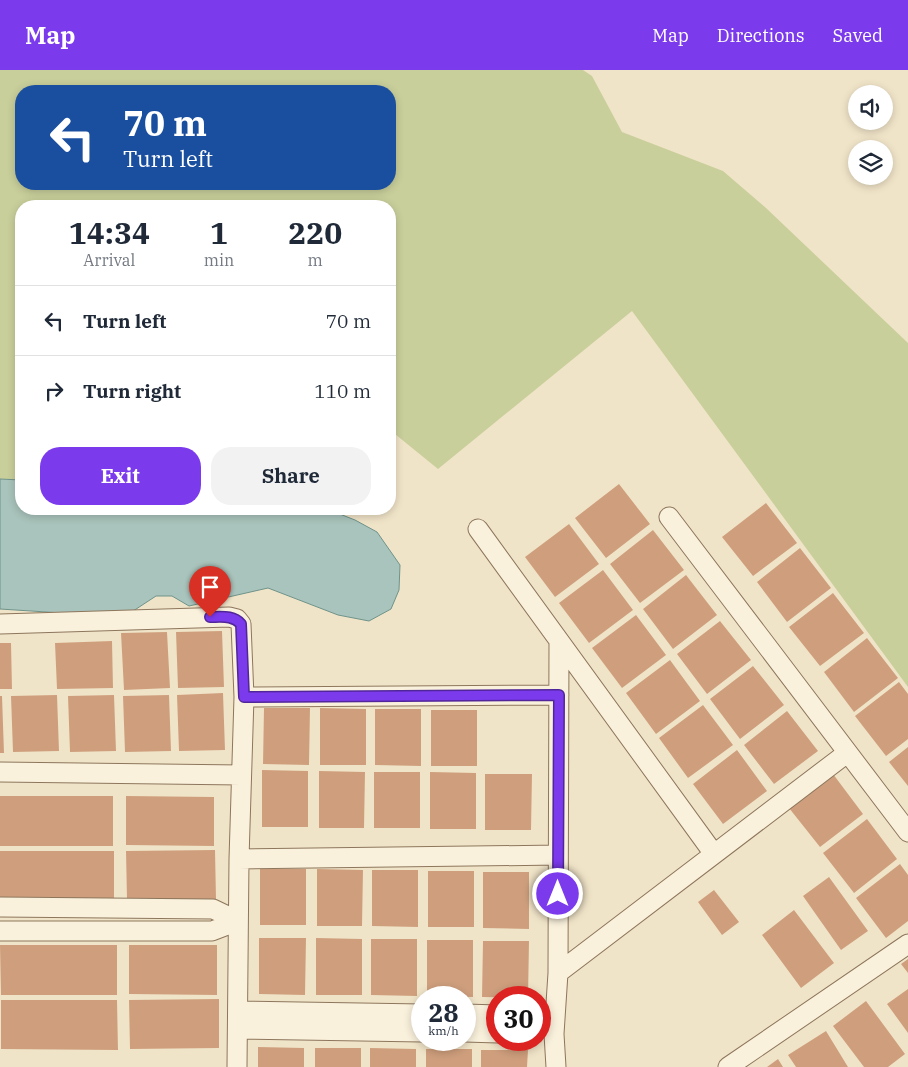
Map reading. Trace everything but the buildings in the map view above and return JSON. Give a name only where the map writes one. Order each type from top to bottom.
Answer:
[{"type":"street","points":[[669,517],[908,832]]},
{"type":"street","points":[[478,529],[714,854]]},
{"type":"street","points":[[0,624],[229,617],[237,619],[241,624],[244,697],[239,859],[237,1067]]},
{"type":"street","points":[[551,1005],[558,973],[559,641]]},
{"type":"street","points":[[244,697],[559,695]]},
{"type":"street","points":[[558,973],[848,752]]},
{"type":"street","points":[[0,772],[241,775]]},
{"type":"street","points":[[239,859],[558,855]]},
{"type":"street","points":[[0,907],[213,909],[238,921]]},
{"type":"street","points":[[0,931],[212,931],[238,921]]},
{"type":"street","points":[[728,1067],[908,944]]},
{"type":"street","points":[[238,1020],[411,1014]]},
{"type":"street","points":[[238,1020],[411,1031]]},
{"type":"street","points":[[551,1043],[556,1067]]},
{"type":"green space","points":[[0,70],[583,70],[592,76],[622,132],[723,171],[766,208],[908,343],[908,687],[632,311],[438,469],[396,435],[396,200],[15,200],[15,480],[0,479]]},
{"type":"water","points":[[0,479],[15,480],[15,515],[342,515],[377,532],[400,565],[399,590],[391,609],[369,621],[338,615],[268,588],[189,606],[172,596],[156,596],[124,617],[0,609]]},
{"type":"route","points":[[210,617],[229,617],[237,619],[241,624],[244,697],[559,695],[558,894]]}]
